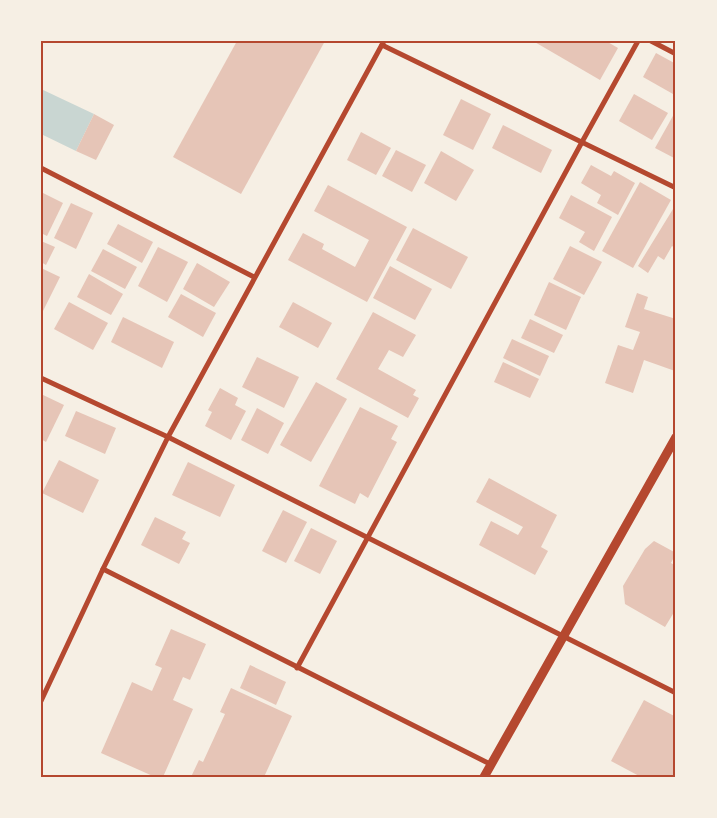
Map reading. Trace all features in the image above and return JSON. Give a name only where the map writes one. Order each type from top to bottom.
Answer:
[{"type":"street","points":[[297,668],[638,41]]},
{"type":"street","points":[[651,41],[676,54]]},
{"type":"street","points":[[41,701],[168,437],[383,43],[676,188]]},
{"type":"street","points":[[41,168],[254,277]]},
{"type":"street","points":[[41,378],[168,437],[676,692]]},
{"type":"street","points":[[484,777],[676,437]]},
{"type":"street","points":[[103,569],[490,764]]},
{"type":"shaded area","points":[[41,89],[94,114],[76,151],[41,134]]},
{"type":"building","points":[[237,41],[325,41],[241,194],[173,157]]},
{"type":"building","points":[[533,41],[606,41],[618,48],[600,80]]},
{"type":"building","points":[[656,53],[676,64],[676,89],[673,94],[643,77]]},
{"type":"building","points":[[634,94],[668,113],[652,140],[619,121]]},
{"type":"building","points":[[461,99],[491,114],[473,150],[443,135]]},
{"type":"building","points":[[94,114],[114,125],[96,160],[76,151]]},
{"type":"building","points":[[674,114],[676,115],[676,159],[655,148]]},
{"type":"building","points":[[503,125],[552,150],[541,173],[492,148]]},
{"type":"building","points":[[361,132],[391,148],[376,175],[347,160]]},
{"type":"building","points":[[396,150],[426,165],[412,192],[382,176]]},
{"type":"building","points":[[441,151],[474,170],[456,201],[424,183]]},
{"type":"building","points":[[591,165],[611,176],[614,171],[635,183],[618,215],[597,203],[601,195],[581,183]]},
{"type":"building","points":[[640,182],[671,200],[633,268],[602,251]]},
{"type":"building","points":[[328,185],[407,227],[367,302],[288,260],[303,233],[324,244],[322,249],[355,267],[369,240],[314,211]]},
{"type":"building","points":[[41,192],[63,203],[47,236],[41,233]]},
{"type":"building","points":[[571,195],[612,217],[594,251],[579,242],[585,232],[559,218]]},
{"type":"building","points":[[71,203],[93,213],[76,249],[54,238]]},
{"type":"building","points":[[673,209],[676,211],[676,249],[672,246],[664,260],[658,256],[648,273],[638,266]]},
{"type":"building","points":[[118,224],[153,242],[142,263],[107,244]]},
{"type":"building","points":[[413,228],[468,257],[451,289],[396,260]]},
{"type":"building","points":[[41,241],[55,247],[46,265],[41,262]]},
{"type":"building","points":[[570,246],[602,262],[584,295],[553,279]]},
{"type":"building","points":[[158,247],[188,262],[167,302],[138,286]]},
{"type":"building","points":[[103,249],[137,267],[125,289],[91,271]]},
{"type":"building","points":[[197,263],[230,282],[214,307],[183,289]]},
{"type":"building","points":[[390,266],[432,289],[415,320],[373,298]]},
{"type":"building","points":[[41,268],[60,277],[41,315]]},
{"type":"building","points":[[89,274],[123,294],[111,315],[77,297]]},
{"type":"building","points":[[549,282],[581,297],[566,330],[534,315]]},
{"type":"building","points":[[637,293],[648,297],[644,309],[676,319],[676,369],[675,371],[644,360],[633,393],[605,383],[618,345],[633,350],[640,332],[625,327]]},
{"type":"building","points":[[181,294],[216,313],[203,337],[168,317]]},
{"type":"building","points":[[69,302],[108,323],[93,350],[54,329]]},
{"type":"building","points":[[293,302],[332,323],[318,348],[279,327]]},
{"type":"building","points":[[373,312],[416,335],[403,357],[389,350],[378,369],[416,390],[413,395],[419,398],[408,418],[336,379]]},
{"type":"building","points":[[123,317],[174,342],[162,368],[111,342]]},
{"type":"building","points":[[530,319],[563,335],[554,353],[521,338]]},
{"type":"building","points":[[512,339],[549,356],[540,376],[503,358]]},
{"type":"building","points":[[257,357],[299,377],[284,408],[242,387]]},
{"type":"building","points":[[503,362],[539,379],[530,398],[494,382]]},
{"type":"building","points":[[316,382],[347,399],[311,462],[280,445]]},
{"type":"building","points":[[220,388],[238,398],[235,405],[246,411],[231,440],[205,426],[212,412],[208,410]]},
{"type":"building","points":[[41,394],[64,405],[46,442],[41,439]]},
{"type":"building","points":[[360,407],[398,426],[391,439],[397,442],[368,498],[360,493],[355,504],[319,486]]},
{"type":"building","points":[[257,408],[284,423],[268,454],[241,440]]},
{"type":"building","points":[[76,411],[116,428],[105,454],[65,436]]},
{"type":"building","points":[[59,460],[99,480],[83,513],[42,493]]},
{"type":"building","points":[[188,462],[235,485],[220,517],[172,495]]},
{"type":"building","points":[[489,478],[557,515],[541,547],[548,551],[535,575],[479,545],[491,521],[518,535],[523,527],[476,502]]},
{"type":"building","points":[[283,510],[307,522],[286,563],[262,551]]},
{"type":"building","points":[[155,517],[186,532],[182,539],[190,543],[179,564],[141,545]]},
{"type":"building","points":[[311,528],[337,541],[320,574],[294,561]]},
{"type":"building","points":[[654,541],[676,553],[671,563],[676,566],[676,609],[665,627],[625,604],[623,586],[645,549]]},
{"type":"building","points":[[171,629],[206,644],[190,680],[183,677],[173,700],[193,709],[163,777],[155,777],[101,753],[132,682],[152,691],[162,668],[155,665]]},
{"type":"building","points":[[250,665],[286,682],[276,705],[240,688]]},
{"type":"building","points":[[231,688],[292,716],[264,777],[191,777],[199,760],[203,762],[225,714],[220,712]]},
{"type":"building","points":[[644,700],[676,717],[676,777],[641,777],[611,761]]}]
